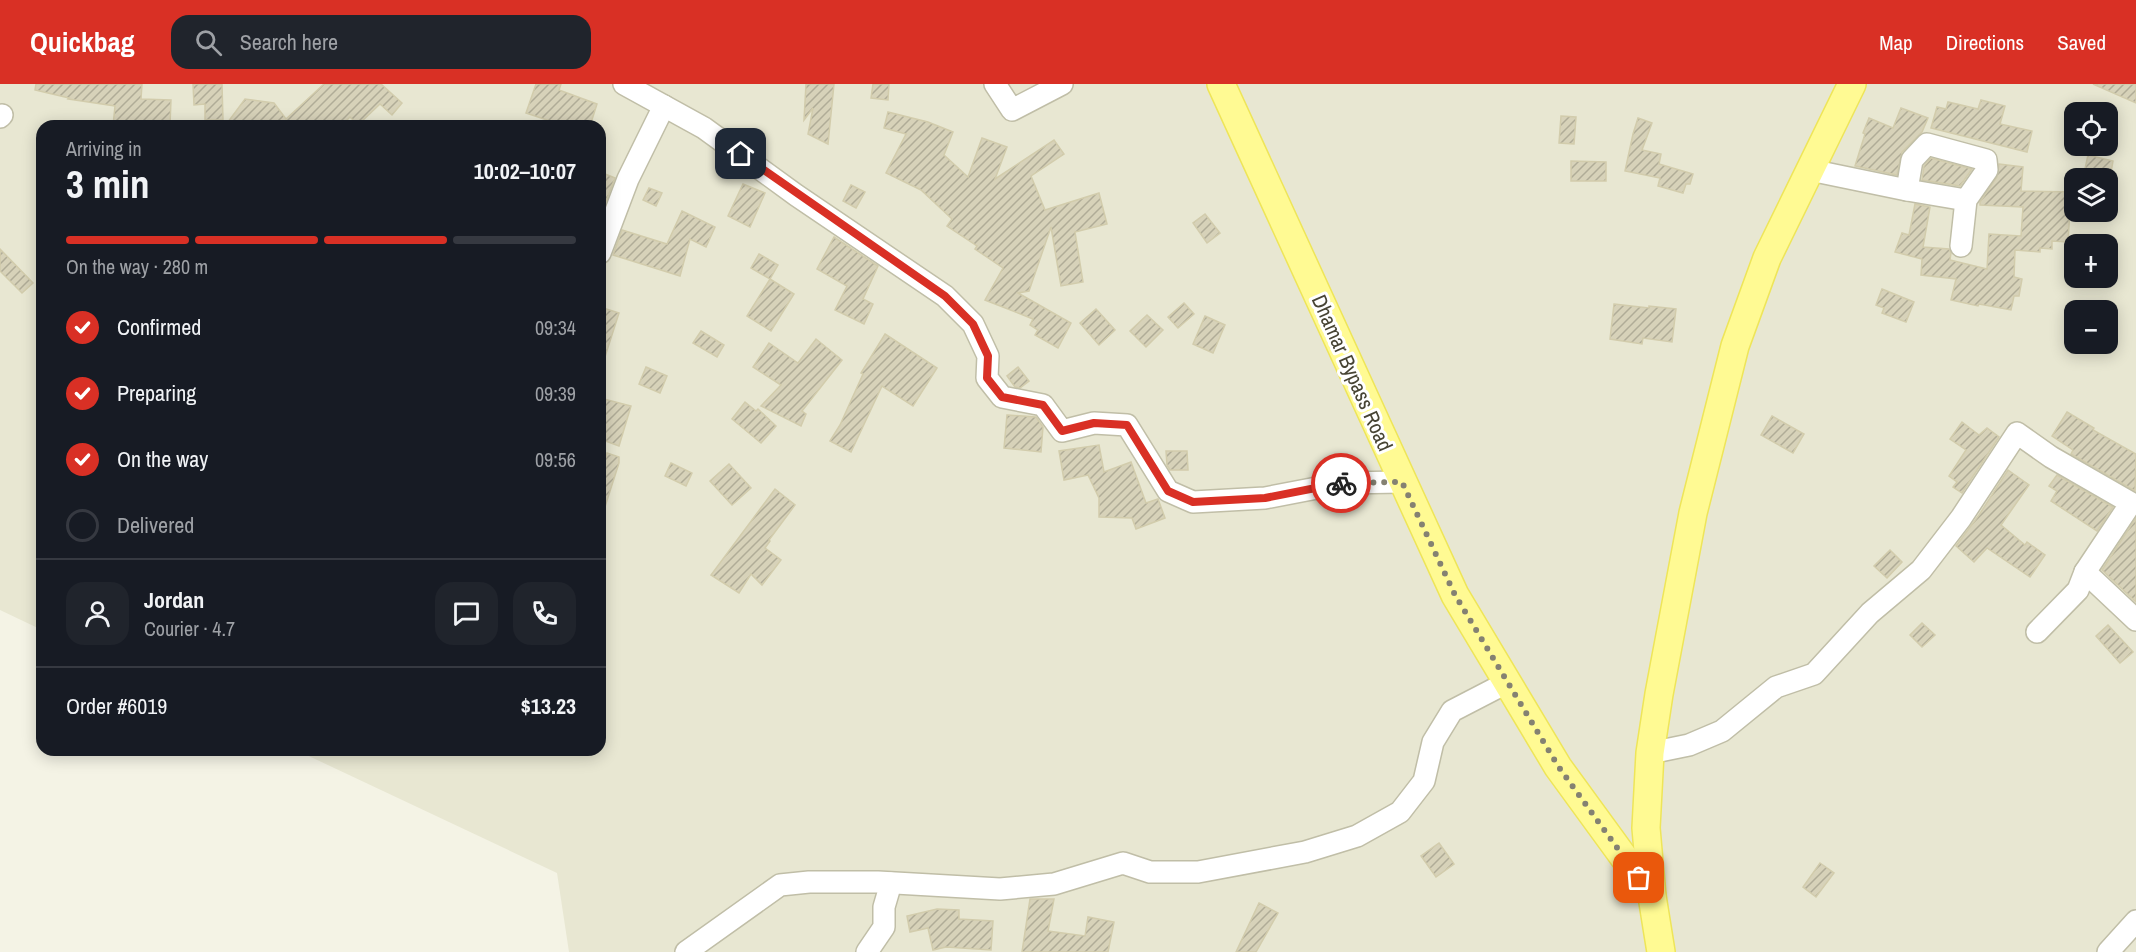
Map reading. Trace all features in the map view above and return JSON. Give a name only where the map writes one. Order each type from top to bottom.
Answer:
[{"type":"main road","name":"Dhamar Bypass Road","points":[[1221,84],[1455,595],[1558,766],[1652,897]]},
{"type":"main road","points":[[1661,952],[1652,897],[1646,828],[1650,753],[1693,513],[1735,346],[1767,258],[1852,84]]},
{"type":"street","points":[[624,84],[704,128],[796,195],[945,296],[973,324],[988,356],[987,378],[1002,397],[1043,405],[1062,431],[1094,423],[1127,425],[1168,491],[1193,502],[1265,498],[1343,483],[1402,482]]},
{"type":"street","points":[[995,84],[1012,110],[1062,84]]},
{"type":"street","points":[[606,237],[628,179],[664,106]]},
{"type":"street","points":[[1906,190],[1912,160],[1927,144],[1986,160],[1987,170],[1966,200],[1961,246]]},
{"type":"street","points":[[1810,170],[1966,200]]},
{"type":"street","points":[[1650,753],[1689,745],[1722,731],[1776,687],[1814,674],[1870,613],[1921,570],[1961,518],[2017,433],[2051,457],[2131,503],[2085,572],[2078,590],[2037,632]]},
{"type":"street","points":[[2085,572],[2136,620]]},
{"type":"street","points":[[686,952],[780,885],[809,882],[1011,888],[1054,884],[1123,863],[1150,872],[1198,872],[1305,852],[1357,836],[1400,812],[1424,781],[1433,742],[1452,711],[1508,682]]},
{"type":"street","points":[[867,952],[884,927],[884,907],[891,884]]},
{"type":"street","points":[[2108,952],[2136,921]]},
{"type":"shaded area","points":[[0,84],[2136,84],[2136,952],[569,952],[557,873],[309,756],[606,756],[606,120],[36,120],[36,627],[0,610]]},
{"type":"building","points":[[36,84],[142,84],[141,99],[171,100],[170,120],[114,120],[115,106],[68,99],[35,90]]},
{"type":"building","points":[[193,84],[222,84],[223,120],[205,120],[205,104],[194,105]]},
{"type":"building","points":[[324,84],[381,84],[402,103],[392,115],[380,104],[363,120],[353,120],[350,117],[347,120],[229,120],[245,99],[274,103],[286,119]]},
{"type":"building","points":[[536,84],[561,84],[559,90],[597,104],[592,120],[547,120],[526,113]]},
{"type":"building","points":[[806,84],[834,84],[828,144],[808,134],[813,108],[804,120]]},
{"type":"building","points":[[873,84],[889,84],[888,100],[871,98]]},
{"type":"building","points":[[2093,84],[2136,84],[2136,103]]},
{"type":"building","points":[[1981,100],[2005,106],[2000,124],[2032,131],[2027,152],[1931,128],[1937,107],[1946,109],[1948,102],[1978,109]]},
{"type":"building","points":[[1901,108],[1928,118],[1922,132],[1902,152],[1897,175],[1855,166],[1869,118],[1893,128]]},
{"type":"building","points":[[888,112],[928,122],[953,132],[944,155],[968,177],[982,138],[1007,147],[995,179],[1054,140],[1064,154],[1031,176],[1045,210],[1099,193],[1107,224],[1075,232],[1083,282],[1061,286],[1051,227],[1029,291],[1018,293],[1071,323],[1058,348],[1035,335],[1038,330],[1030,325],[1033,319],[985,300],[1003,268],[975,249],[977,246],[947,226],[952,219],[921,190],[886,173],[906,134],[884,128]]},
{"type":"building","points":[[1561,116],[1576,117],[1574,144],[1559,143]]},
{"type":"building","points":[[1638,118],[1652,123],[1642,150],[1661,154],[1659,164],[1693,174],[1690,184],[1686,184],[1683,193],[1658,186],[1660,178],[1625,171]]},
{"type":"building","points":[[2088,156],[2113,161],[2112,168],[2085,168]]},
{"type":"building","points":[[1931,158],[1972,169],[1960,186],[1922,180],[1924,166]]},
{"type":"building","points":[[1571,161],[1606,162],[1606,181],[1571,181]]},
{"type":"building","points":[[1999,164],[2023,167],[2021,191],[2064,192],[2064,222],[2069,222],[2068,234],[2064,234],[2064,242],[2052,241],[2052,249],[2040,248],[2040,252],[2015,250],[2014,277],[2022,279],[2019,296],[2014,296],[2011,310],[1951,300],[1956,279],[1921,275],[1922,259],[1895,252],[1902,233],[1909,235],[1915,204],[1930,207],[1923,247],[1949,249],[1950,260],[1987,269],[1989,234],[2021,236],[2023,207],[1980,205],[1997,177]]},
{"type":"building","points":[[606,174],[615,178],[606,201]]},
{"type":"building","points":[[743,184],[765,193],[750,227],[728,216]]},
{"type":"building","points":[[851,185],[865,192],[856,208],[843,201]]},
{"type":"building","points":[[649,188],[662,193],[656,206],[643,200]]},
{"type":"building","points":[[682,211],[715,227],[706,247],[690,239],[680,276],[613,255],[622,230],[667,244]]},
{"type":"building","points":[[1205,214],[1220,233],[1207,243],[1193,223]]},
{"type":"building","points":[[834,237],[878,266],[863,299],[873,304],[864,324],[835,310],[847,286],[817,269]]},
{"type":"building","points":[[0,249],[33,283],[22,293],[0,271]]},
{"type":"building","points":[[759,254],[778,265],[770,279],[751,268]]},
{"type":"building","points":[[770,279],[794,294],[771,331],[747,316]]},
{"type":"building","points":[[1882,289],[1914,302],[1906,322],[1882,313],[1884,308],[1876,305]]},
{"type":"building","points":[[1184,303],[1194,314],[1178,328],[1168,317]]},
{"type":"building","points":[[1614,304],[1676,309],[1672,342],[1643,338],[1642,344],[1610,339]]},
{"type":"building","points":[[606,309],[619,313],[606,354]]},
{"type":"building","points":[[1096,309],[1115,330],[1099,345],[1080,323]]},
{"type":"building","points":[[1147,315],[1163,330],[1146,347],[1130,331]]},
{"type":"building","points":[[1205,316],[1225,325],[1213,353],[1193,344]]},
{"type":"building","points":[[701,331],[724,345],[717,357],[693,343]]},
{"type":"building","points":[[885,334],[937,368],[913,406],[882,386],[851,452],[830,441],[840,425],[863,374],[861,373]]},
{"type":"building","points":[[816,339],[842,360],[802,411],[806,414],[801,426],[761,406],[781,385],[753,367],[769,343],[798,363]]},
{"type":"building","points":[[646,367],[667,376],[660,393],[639,384]]},
{"type":"building","points":[[1018,367],[1029,381],[1020,388],[1015,387],[1007,376]]},
{"type":"building","points":[[606,400],[631,406],[619,446],[606,441]]},
{"type":"building","points":[[745,402],[756,411],[758,409],[776,426],[761,443],[732,419]]},
{"type":"building","points":[[2067,412],[2094,428],[2093,430],[2136,454],[2135,491],[2071,454],[2073,450],[2052,436]]},
{"type":"building","points":[[1007,415],[1036,417],[1043,427],[1041,452],[1004,448]]},
{"type":"building","points":[[1772,416],[1804,434],[1793,453],[1761,435]]},
{"type":"building","points":[[1962,422],[1979,435],[1987,428],[1999,437],[1962,493],[1953,487],[1957,482],[1949,476],[1966,450],[1950,439]]},
{"type":"building","points":[[1099,445],[1104,472],[1131,462],[1146,503],[1158,499],[1165,518],[1136,529],[1132,518],[1099,517],[1099,498],[1088,475],[1064,480],[1059,451]]},
{"type":"building","points":[[1166,451],[1187,451],[1188,470],[1170,470],[1167,465]]},
{"type":"building","points":[[607,453],[619,457],[619,463],[606,504]]},
{"type":"building","points":[[671,463],[692,473],[686,486],[665,476]]},
{"type":"building","points":[[729,464],[751,488],[732,505],[710,481]]},
{"type":"building","points":[[2008,470],[2029,485],[2001,525],[2025,545],[2027,542],[2045,555],[2030,577],[1987,548],[1974,562],[1956,546]]},
{"type":"building","points":[[2057,475],[2113,507],[2097,531],[2051,501],[2057,491],[2049,486]]},
{"type":"building","points":[[775,489],[795,505],[765,548],[781,560],[762,585],[751,574],[739,593],[711,575]]},
{"type":"building","points":[[2136,518],[2136,602],[2102,570]]},
{"type":"building","points":[[1890,550],[1902,562],[1887,578],[1874,566]]},
{"type":"building","points":[[1922,623],[1935,635],[1922,647],[1910,635]]},
{"type":"building","points":[[2108,625],[2133,652],[2120,663],[2096,636]]},
{"type":"building","points":[[1439,843],[1454,864],[1436,877],[1421,856]]},
{"type":"building","points":[[1820,863],[1834,873],[1816,897],[1803,887]]},
{"type":"building","points":[[1030,899],[1054,899],[1048,931],[1085,936],[1088,917],[1114,922],[1108,952],[1022,952]]},
{"type":"building","points":[[1259,903],[1278,913],[1256,952],[1236,952]]},
{"type":"building","points":[[937,909],[959,910],[959,919],[993,921],[991,950],[946,947],[933,950],[928,928],[910,932],[907,916]]},
{"type":"way so far","points":[[1341,483],[1402,482],[1455,595],[1558,766],[1639,878]]},
{"type":"route","points":[[741,154],[796,195],[945,296],[973,324],[988,356],[987,378],[1002,397],[1043,405],[1062,431],[1094,423],[1127,425],[1168,491],[1193,502],[1265,498],[1341,483]]}]
